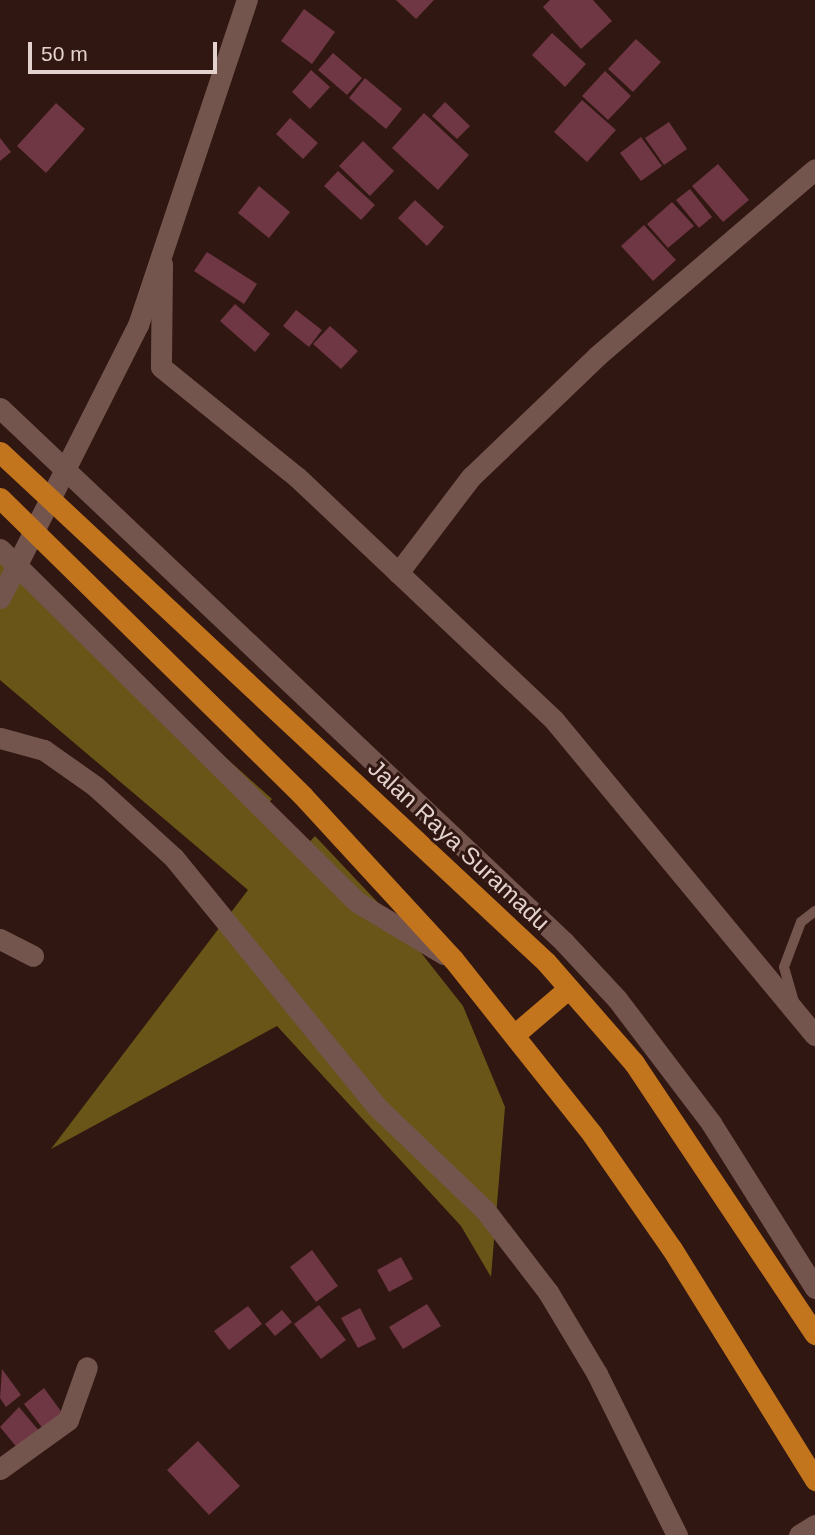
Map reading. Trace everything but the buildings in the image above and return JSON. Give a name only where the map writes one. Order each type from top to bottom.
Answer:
[{"type":"highway","name":"Jalan Raya Suramadu","points":[[4,456],[569,988],[634,1063],[815,1334]]},
{"type":"highway","points":[[0,498],[303,796],[453,959],[514,1035],[672,1249],[815,1480]]},
{"type":"highway","points":[[514,1035],[569,988]]},
{"type":"street","points":[[0,598],[138,326],[162,264],[247,0]]},
{"type":"street","points":[[398,573],[471,477],[597,356],[815,169]]},
{"type":"street","points":[[162,264],[161,367],[298,477],[554,720],[796,1008],[815,1035]]},
{"type":"street","name":"Jalan Raya Suramadu","points":[[0,408],[60,468],[573,951],[711,1123],[815,1288]]},
{"type":"street","points":[[4,456],[60,468]]},
{"type":"street","points":[[0,549],[357,902],[453,959]]},
{"type":"street","points":[[0,737],[44,750],[85,778],[174,858],[376,1106],[485,1210],[548,1292],[597,1374],[677,1535]]},
{"type":"street","points":[[0,939],[33,956]]},
{"type":"street","points":[[0,1469],[68,1420],[87,1367]]},
{"type":"street","points":[[799,1535],[815,1525]]},
{"type":"lane","points":[[796,1008],[784,967],[801,922],[815,911]]},
{"type":"shaded area","points":[[0,556],[272,799],[257,816],[299,853],[315,836],[400,926],[463,1006],[505,1107],[491,1277],[461,1226],[277,1026],[51,1149],[248,890],[0,680]]}]
